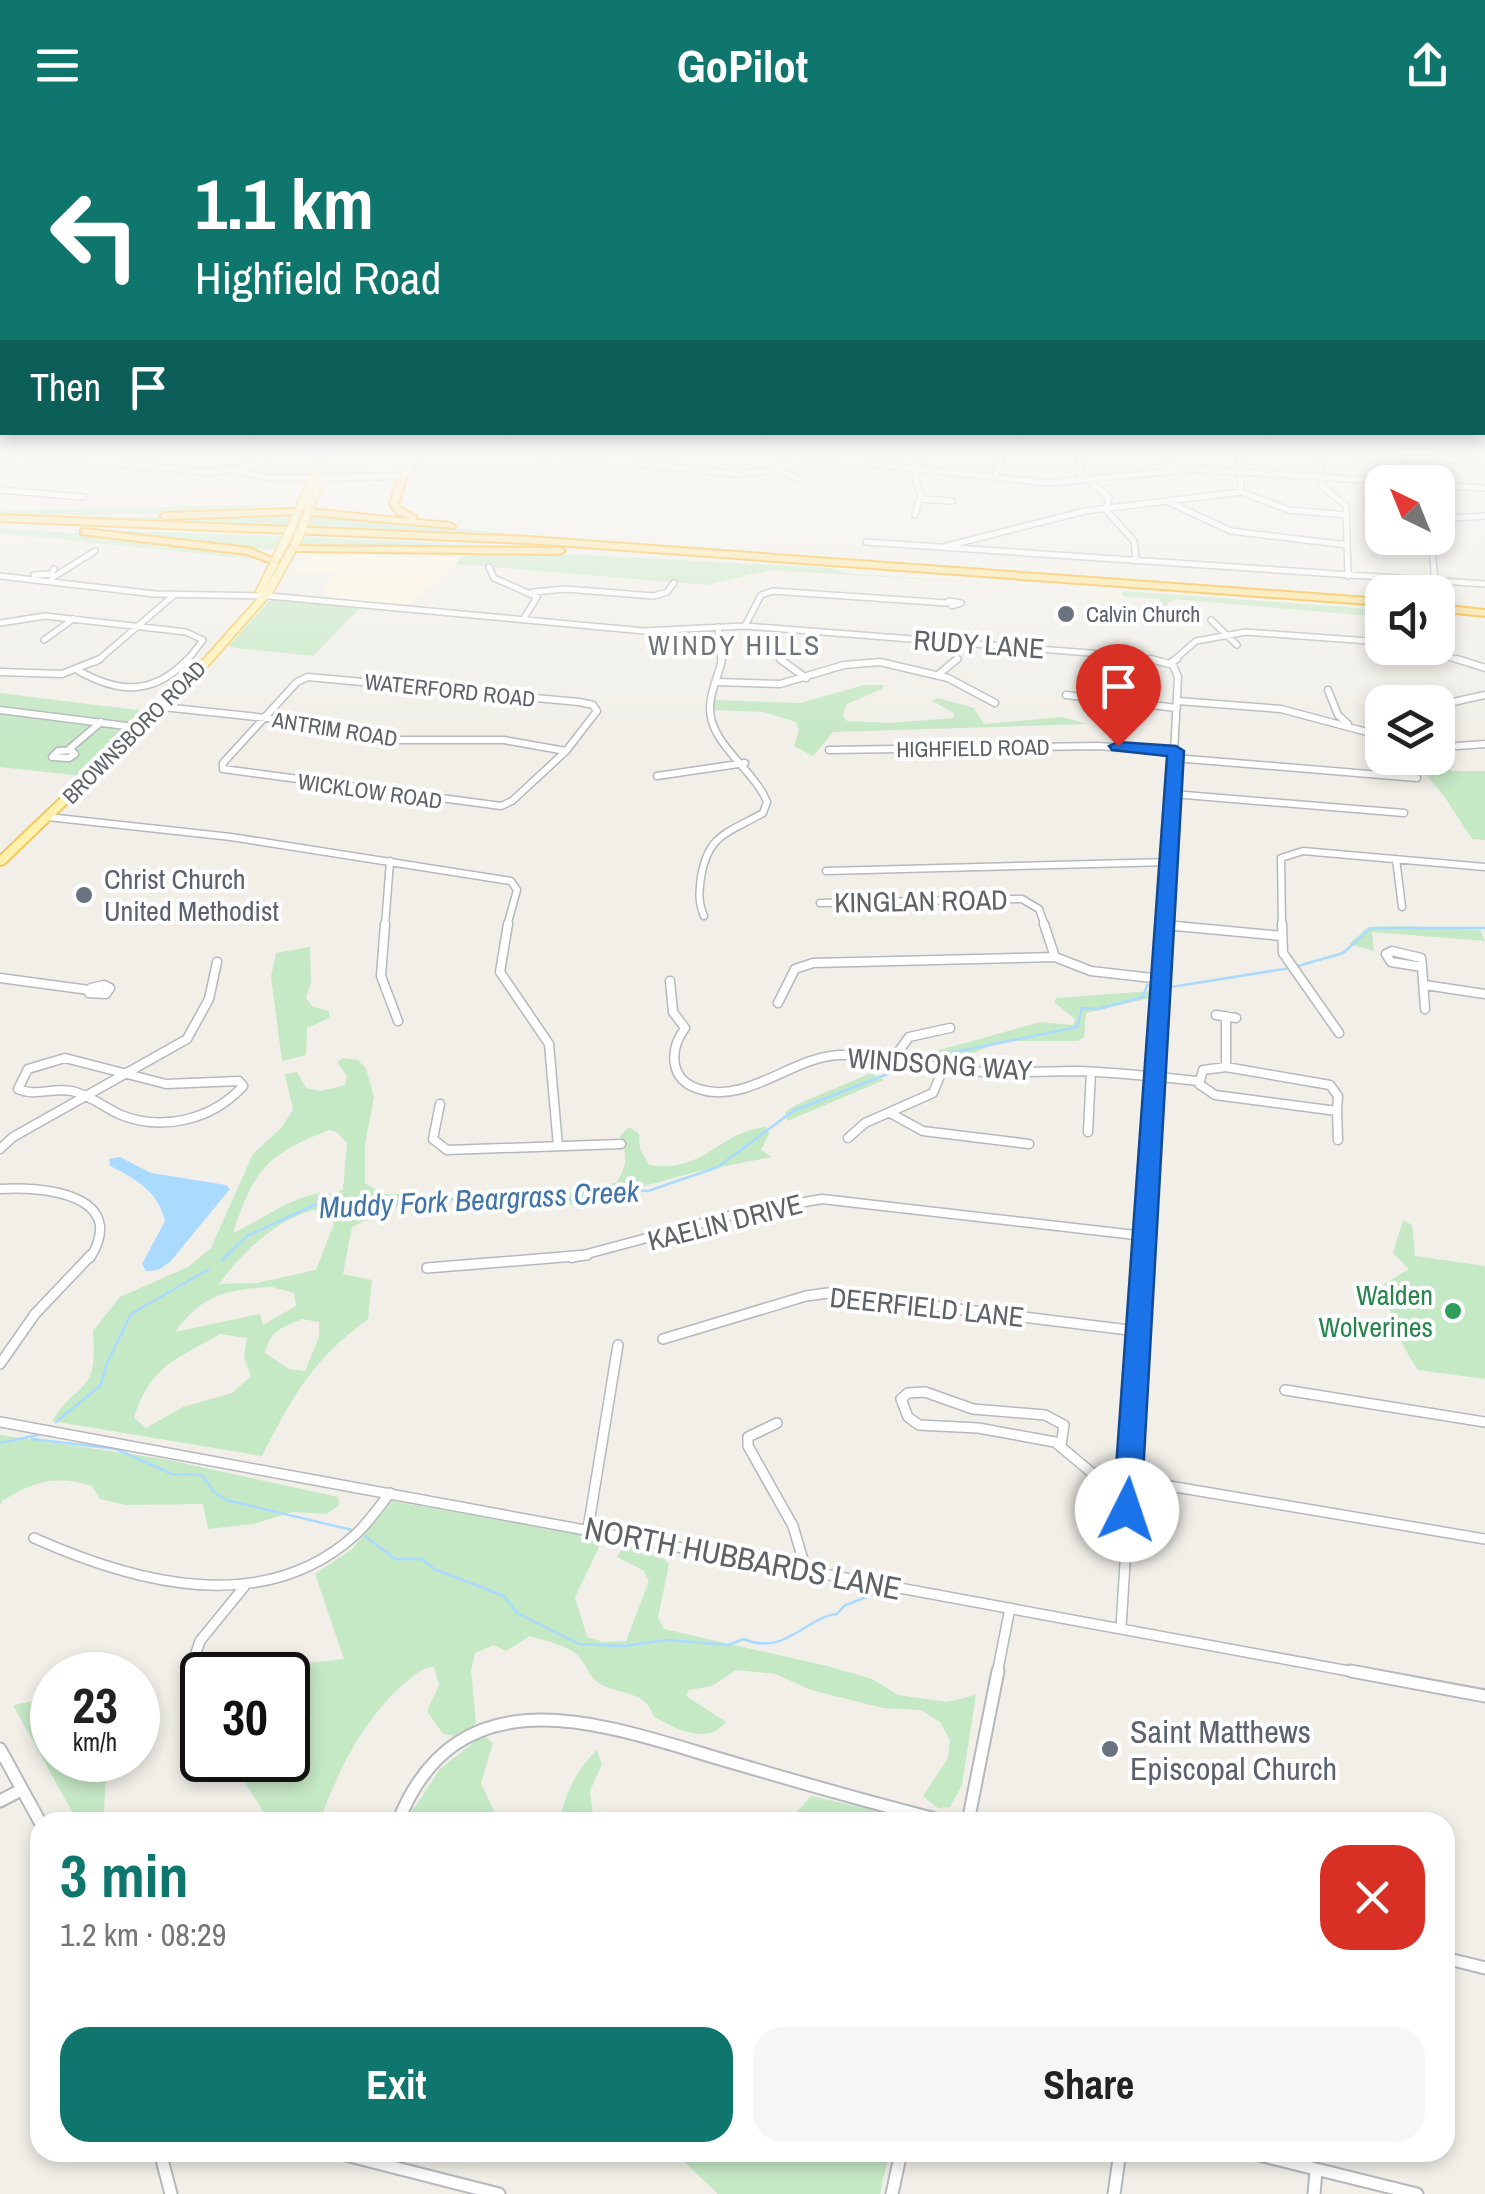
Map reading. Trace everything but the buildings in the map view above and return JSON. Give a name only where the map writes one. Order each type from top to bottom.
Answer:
[{"type":"highway","points":[[205,546],[249,552],[274,561]]},
{"type":"highway","points":[[249,552],[281,546]]},
{"type":"highway","points":[[339,546],[668,555]]},
{"type":"highway","points":[[532,546],[1365,604]]},
{"type":"highway","points":[[630,546],[1365,604]]},
{"type":"highway","points":[[653,546],[689,550]]},
{"type":"highway","points":[[1455,612],[1484,615]]},
{"type":"highway","points":[[1455,614],[1484,615]]},
{"type":"main road","name":"BROWNSBORO ROAD","points":[[262,596],[259,590],[274,561],[288,546]]},
{"type":"main road","name":"BROWNSBORO ROAD","points":[[0,862],[5,851],[48,817],[163,707],[262,596],[288,546]]},
{"type":"street","points":[[933,546],[1365,577]]},
{"type":"street","points":[[1135,546],[1136,561]]},
{"type":"street","points":[[1347,546],[1348,576]]},
{"type":"street","points":[[52,581],[98,551]]},
{"type":"street","points":[[489,567],[494,578],[533,592],[565,589],[654,596],[667,592],[674,583]]},
{"type":"street","points":[[0,573],[46,575],[54,569]]},
{"type":"street","name":"RUDY LANE","points":[[0,573],[174,595],[262,596],[652,632],[746,626],[1171,660]]},
{"type":"street","points":[[1455,583],[1485,584]]},
{"type":"street","points":[[746,626],[761,595],[773,591],[947,603]]},
{"type":"street","points":[[523,620],[538,600],[533,592]]},
{"type":"street","points":[[0,672],[42,676],[79,671],[100,663],[174,595]]},
{"type":"street","points":[[0,622],[40,616],[73,619],[200,636],[202,642],[155,688],[106,686],[79,671]]},
{"type":"street","points":[[44,640],[73,619]]},
{"type":"street","points":[[1211,620],[1238,645]]},
{"type":"street","points":[[704,916],[698,901],[705,852],[718,838],[763,813],[766,805],[763,789],[711,719],[710,701],[722,658],[718,626]]},
{"type":"street","points":[[1298,626],[1299,636]]},
{"type":"street","points":[[1122,1628],[1137,1332],[1176,755],[1177,670],[1171,660],[1190,642],[1225,634],[1365,641]]},
{"type":"street","points":[[1340,639],[1340,651]]},
{"type":"street","points":[[775,652],[774,656],[806,678]]},
{"type":"street","points":[[1455,656],[1483,665]]},
{"type":"street","points":[[938,674],[958,660]]},
{"type":"street","points":[[717,682],[772,684],[860,662],[888,663],[938,674],[995,702]]},
{"type":"street","name":"WATERFORD ROAD","points":[[264,718],[300,680],[316,676],[596,706],[592,721],[566,751]]},
{"type":"street","points":[[1328,690],[1336,709],[1352,727]]},
{"type":"street","points":[[1066,695],[1281,710],[1365,731]]},
{"type":"street","points":[[1455,702],[1485,695]]},
{"type":"street","name":"ANTRIM ROAD","points":[[163,707],[264,718],[398,740],[504,740],[566,751]]},
{"type":"street","points":[[1315,717],[1332,714],[1336,709]]},
{"type":"street","points":[[0,710],[142,728]]},
{"type":"street","name":"WICKLOW ROAD","points":[[264,718],[222,763],[223,770],[496,807],[512,801],[566,751]]},
{"type":"street","points":[[68,750],[101,722]]},
{"type":"street","points":[[1457,746],[1485,744]]},
{"type":"street","name":"HIGHFIELD ROAD","points":[[829,750],[1097,746],[1416,778]]},
{"type":"street","points":[[657,776],[744,763]]},
{"type":"street","points":[[1173,794],[1404,814]]},
{"type":"street","points":[[48,817],[230,837],[500,876],[516,886],[500,972],[549,1044],[558,1146]]},
{"type":"street","points":[[1338,1033],[1290,967],[1282,936],[1280,860],[1287,853],[1303,850],[1485,867]]},
{"type":"street","points":[[1396,859],[1402,907]]},
{"type":"street","points":[[390,860],[381,976],[398,1021]]},
{"type":"street","points":[[826,872],[1169,862]]},
{"type":"street","name":"KINGLAN ROAD","points":[[820,903],[1022,899],[1039,909],[1055,957]]},
{"type":"street","points":[[1166,925],[1282,936]]},
{"type":"street","points":[[1422,967],[1392,962],[1386,954],[1415,954],[1422,958],[1425,1009]]},
{"type":"street","points":[[778,1003],[792,973],[806,964],[1055,957],[1101,973],[1162,979]]},
{"type":"street","points":[[0,1149],[192,1034],[213,988],[217,962]]},
{"type":"street","points":[[0,978],[89,990]]},
{"type":"street","name":"WINDSONG WAY","points":[[670,981],[673,1012],[685,1028],[674,1042],[674,1070],[681,1080],[698,1089],[718,1092],[742,1088],[817,1057],[852,1055],[943,1069],[1091,1072],[1198,1082],[1216,1095],[1336,1111]]},
{"type":"street","points":[[1425,985],[1485,994]]},
{"type":"street","points":[[1216,1015],[1236,1018]]},
{"type":"street","points":[[1226,1016],[1226,1067]]},
{"type":"street","points":[[892,1060],[909,1037],[950,1028]]},
{"type":"street","points":[[60,1058],[124,1074],[173,1085],[241,1081],[239,1092],[222,1106],[172,1122],[129,1118],[67,1090],[25,1093],[18,1089],[18,1082],[32,1067],[60,1058]]},
{"type":"street","points":[[1198,1082],[1203,1070],[1226,1067],[1330,1084],[1338,1096],[1338,1140]]},
{"type":"street","points":[[848,1138],[860,1126],[932,1093],[943,1069]]},
{"type":"street","points":[[1088,1132],[1091,1072]]},
{"type":"street","points":[[440,1104],[432,1139],[442,1148],[621,1144]]},
{"type":"street","points":[[890,1113],[922,1132],[1028,1144]]},
{"type":"street","points":[[0,1189],[44,1189],[66,1194],[89,1207],[100,1228],[92,1254],[2,1358]]},
{"type":"street","name":"KAELIN DRIVE","points":[[427,1268],[500,1268],[587,1256],[777,1205],[822,1199],[1144,1236]]},
{"type":"street","name":"DEERFIELD LANE","points":[[663,1340],[806,1296],[828,1293],[1137,1332]]},
{"type":"street","points":[[588,1529],[618,1346]]},
{"type":"street","points":[[1061,1446],[1064,1425],[1048,1415],[967,1408],[918,1389],[901,1398],[904,1411],[920,1425],[978,1428],[1061,1446],[1092,1473],[1485,1538]]},
{"type":"street","points":[[1285,1390],[1485,1422]]},
{"type":"street","name":"NORTH HUBBARDS LANE","points":[[0,1422],[1485,1696]]},
{"type":"street","points":[[777,1423],[747,1440],[807,1558],[806,1570]]},
{"type":"street","points":[[34,1538],[76,1558],[142,1578],[244,1587],[291,1575],[338,1552],[371,1522],[390,1493]]},
{"type":"street","points":[[198,1652],[206,1631],[244,1587]]},
{"type":"street","points":[[970,1812],[1010,1608]]},
{"type":"street","points":[[402,1812],[423,1776],[468,1738],[517,1720],[555,1718],[614,1728],[912,1812]]},
{"type":"street","points":[[0,1749],[34,1812]]},
{"type":"street","points":[[0,1801],[21,1790]]},
{"type":"street","points":[[1455,1960],[1485,1968]]},
{"type":"street","points":[[163,2162],[172,2194]]},
{"type":"street","points":[[373,2162],[498,2194]]},
{"type":"street","points":[[892,2194],[899,2162]]},
{"type":"street","points":[[1114,2194],[1119,2162]]},
{"type":"street","points":[[1283,2162],[1416,2194]]},
{"type":"street","points":[[1314,2194],[1316,2171]]},
{"type":"shaded area","points":[[330,552],[461,557],[437,584],[428,585],[410,604],[401,606],[326,599],[326,584],[335,574],[295,571],[310,556]]},
{"type":"green space","points":[[129,546],[201,546],[242,551],[251,559]]},
{"type":"green space","points":[[223,546],[277,546],[256,550]]},
{"type":"green space","points":[[373,546],[500,546],[578,550]]},
{"type":"green space","points":[[548,553],[830,568],[845,573],[986,583],[770,570],[707,585],[455,564],[465,554]]},
{"type":"green space","points":[[1123,591],[1347,607],[1365,609],[1365,616],[1175,599],[1168,603],[1168,609],[1161,608],[1161,599],[1121,594]]},
{"type":"green space","points":[[269,601],[361,607],[313,656],[228,647]]},
{"type":"green space","points":[[864,685],[884,685],[847,704],[843,715],[847,721],[890,723],[953,718],[954,713],[932,701],[938,698],[974,708],[984,724],[1062,717],[1088,724],[833,732],[813,756],[794,746],[799,730],[796,722],[764,712],[713,710],[714,700],[800,703]]},
{"type":"green space","points":[[0,693],[145,711],[83,776],[0,767]]},
{"type":"green space","points":[[1485,771],[1485,840],[1472,839],[1426,775]]},
{"type":"green space","points":[[1368,927],[1480,930],[1485,941],[1372,932],[1374,951],[1349,944]]},
{"type":"green space","points":[[310,947],[311,982],[306,998],[313,1007],[329,1011],[329,1018],[307,1028],[306,1055],[282,1061],[271,977],[276,953]]},
{"type":"green space","points":[[1153,991],[1154,997],[1086,1013],[1084,1037],[1078,1041],[1002,1041],[956,1060],[933,1063],[907,1060],[905,1055],[922,1055],[1040,1022],[1073,1025],[1075,1019],[1054,1002],[1057,998]]},
{"type":"green space","points":[[343,1058],[358,1060],[366,1069],[374,1097],[365,1144],[365,1183],[383,1194],[438,1194],[435,1202],[397,1206],[352,1227],[343,1274],[372,1280],[368,1319],[332,1349],[306,1380],[262,1456],[52,1421],[90,1376],[93,1331],[120,1297],[188,1267],[211,1248],[253,1154],[281,1128],[293,1110],[285,1074],[297,1072],[306,1088],[321,1091],[345,1085],[347,1076],[337,1062]],"holes":[[[329,1130],[337,1132],[347,1143],[343,1189],[335,1194],[296,1200],[233,1233],[256,1178],[277,1156]],[[313,1210],[328,1212],[334,1224],[316,1270],[257,1283],[219,1284],[260,1239]],[[272,1287],[294,1293],[296,1306],[263,1325],[260,1314],[175,1332],[196,1309],[217,1296]],[[302,1319],[319,1322],[319,1337],[305,1371],[289,1369],[265,1353],[274,1335]],[[220,1334],[247,1338],[244,1358],[251,1376],[232,1393],[183,1407],[146,1428],[134,1418],[148,1386],[166,1366]]]},
{"type":"green space","points":[[871,1073],[884,1080],[787,1121],[785,1112],[796,1105]]},
{"type":"green space","points":[[629,1127],[639,1134],[640,1149],[649,1165],[684,1163],[736,1136],[766,1127],[769,1134],[761,1150],[772,1157],[699,1171],[576,1205],[523,1199],[481,1201],[486,1194],[498,1191],[571,1192],[617,1182],[625,1159],[620,1136]]},
{"type":"green space","name":"Walden Wolverines","points":[[1403,1220],[1412,1225],[1415,1256],[1485,1266],[1485,1379],[1418,1370],[1406,1349],[1392,1318],[1384,1284],[1409,1269],[1393,1253]]},
{"type":"green space","points":[[0,1435],[164,1459],[338,1497],[339,1505],[327,1514],[292,1512],[254,1524],[208,1529],[203,1504],[126,1505],[100,1499],[92,1486],[56,1481],[25,1489],[2,1501],[0,1506]]},
{"type":"green space","points":[[392,1501],[603,1539],[575,1597],[587,1637],[603,1642],[626,1641],[649,1581],[643,1570],[617,1557],[625,1545],[661,1556],[669,1564],[658,1617],[664,1629],[827,1666],[872,1679],[898,1695],[947,1702],[976,1695],[962,1785],[950,1807],[938,1808],[923,1796],[948,1758],[950,1740],[940,1722],[921,1710],[883,1708],[811,1690],[776,1674],[736,1670],[712,1686],[689,1690],[686,1696],[726,1722],[710,1733],[692,1733],[654,1717],[639,1698],[597,1682],[572,1651],[530,1636],[506,1651],[494,1645],[475,1653],[471,1670],[476,1724],[456,1736],[443,1734],[427,1711],[439,1685],[434,1667],[423,1670],[391,1696],[365,1729],[344,1764],[323,1812],[264,1812],[245,1782],[310,1782],[310,1663],[344,1659],[315,1574],[351,1550]]},
{"type":"green space","points":[[30,1702],[30,1736],[13,1705]]},
{"type":"green space","points":[[483,1735],[493,1743],[481,1783],[494,1812],[412,1812],[440,1769]]},
{"type":"green space","points":[[597,1750],[602,1764],[590,1791],[593,1812],[562,1812],[572,1783]]},
{"type":"green space","points":[[56,1782],[106,1782],[104,1812],[72,1812]]},
{"type":"green space","points":[[811,1796],[882,1812],[797,1812]]},
{"type":"green space","points":[[684,2162],[887,2162],[880,2194],[718,2194]]},
{"type":"water","points":[[120,1157],[151,1173],[226,1185],[230,1189],[170,1262],[158,1270],[146,1271],[142,1264],[165,1221],[162,1211],[145,1187],[110,1166],[109,1159]]},
{"type":"waterway","name":"Muddy Fork Beargrass Creek","points":[[1298,966],[1343,953],[1371,928],[1485,928]]},
{"type":"waterway","name":"Muddy Fork Beargrass Creek","points":[[1165,988],[1290,968]]},
{"type":"waterway","name":"Muddy Fork Beargrass Creek","points":[[921,1059],[1077,1027],[1082,1008],[1098,1009],[1143,997],[1147,985],[1156,987]]},
{"type":"waterway","name":"Muddy Fork Beargrass Creek","points":[[222,1260],[247,1236],[314,1205],[499,1197],[550,1201],[578,1199],[610,1188],[648,1191],[718,1167],[793,1111],[900,1069]]},
{"type":"waterway","name":"Muddy Fork Beargrass Creek","points":[[56,1422],[101,1385],[107,1363],[131,1314],[209,1269]]},
{"type":"waterway","name":"Muddy Fork Beargrass Creek","points":[[0,1443],[38,1435]]},
{"type":"waterway","points":[[32,1439],[116,1449],[172,1474],[202,1475],[214,1492],[226,1500],[352,1530]]},
{"type":"waterway","points":[[365,1536],[395,1559],[422,1559],[434,1569],[504,1596],[517,1613],[579,1644],[624,1646],[667,1640],[728,1645],[744,1639],[771,1643],[881,1591]]},
{"type":"place","name":"Calvin Church","points":[[1066,614]]},
{"type":"place","name":"Christ Church United Methodist","points":[[84,895]]},
{"type":"place","name":"Walden Wolverines","points":[[1453,1311]]},
{"type":"place","name":"Saint Matthews Episcopal Church","points":[[1110,1749]]},
{"type":"district","name":"WINDY HILLS","points":[[735,645]]},
{"type":"route","points":[[1118,746],[1176,751],[1127,1510]]}]
